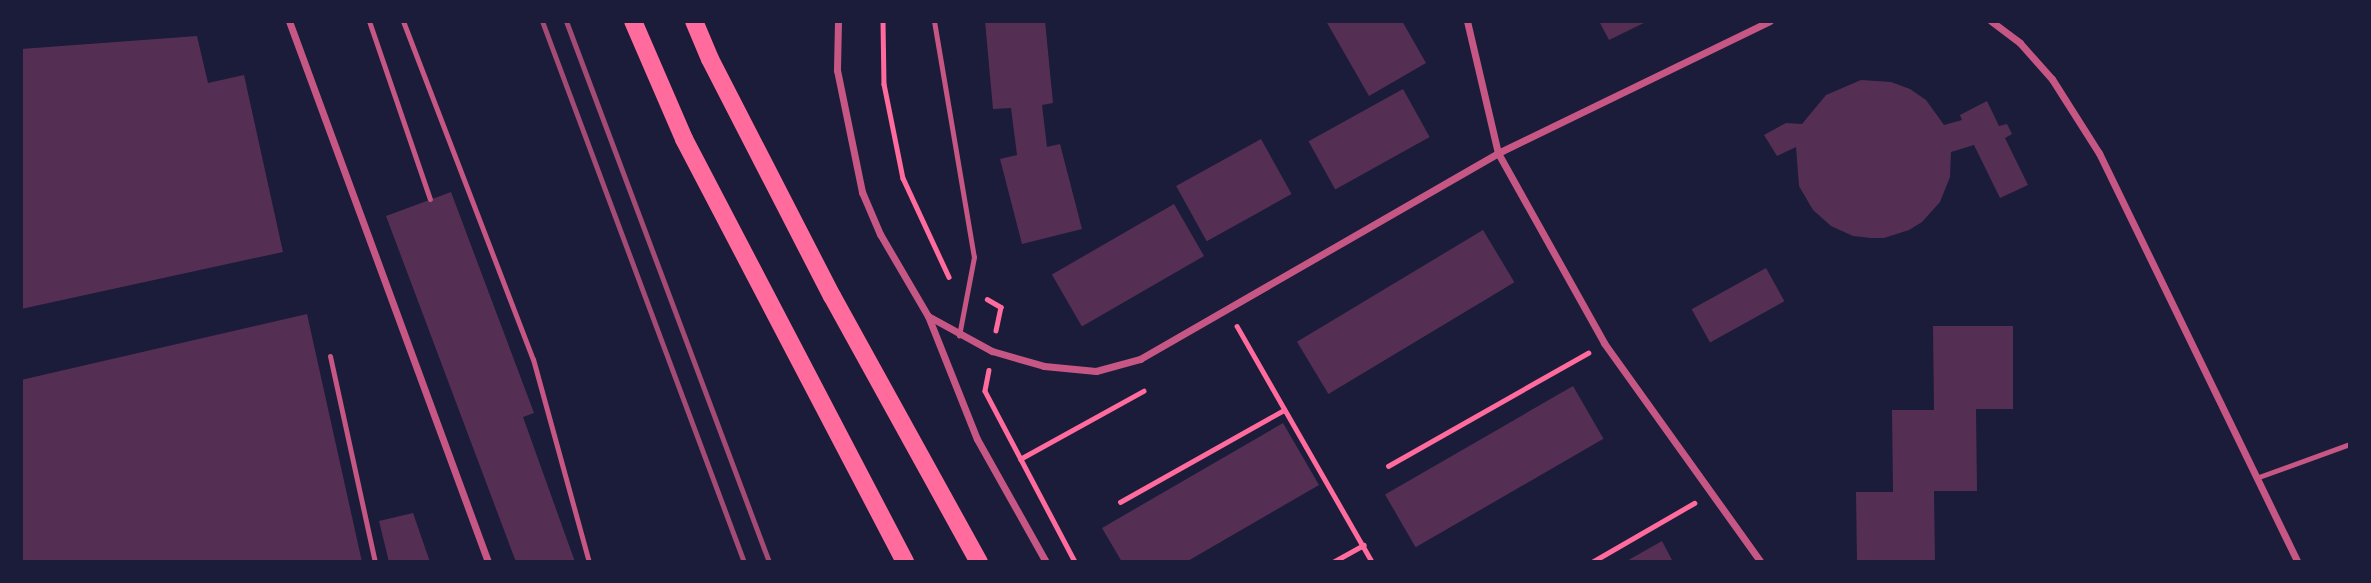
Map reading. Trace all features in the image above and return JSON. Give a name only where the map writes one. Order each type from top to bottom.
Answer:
[{"type":"main road","points":[[633,21],[684,139],[905,562]]},
{"type":"main road","points":[[694,21],[710,59],[832,296],[979,562]]},
{"type":"street","points":[[289,21],[488,562]]},
{"type":"street","points":[[838,21],[837,70],[862,192],[880,234],[928,316],[977,439],[1046,562]]},
{"type":"street","points":[[1467,21],[1498,153],[1604,343],[1761,562]]},
{"type":"street","points":[[928,316],[959,336],[992,351],[1044,366],[1096,371],[1140,359],[1498,153],[1770,21]]},
{"type":"street","points":[[1991,21],[2020,43],[2052,79],[2099,153],[2298,562]]},
{"type":"lane","points":[[369,21],[430,200]]},
{"type":"lane","points":[[403,21],[533,359],[589,562]]},
{"type":"lane","points":[[934,21],[974,257],[959,336]]},
{"type":"lane","points":[[330,356],[375,562]]},
{"type":"lane","points":[[2256,478],[2350,444]]},
{"type":"path","points":[[883,21],[884,84],[903,178],[947,276],[1001,307],[985,391],[1075,562]]},
{"type":"path","points":[[1228,310],[1373,562]]},
{"type":"path","points":[[1388,466],[1604,343]]},
{"type":"path","points":[[1020,459],[1143,391]]},
{"type":"path","points":[[1120,502],[1284,410]]},
{"type":"path","points":[[1592,562],[1710,494]]},
{"type":"path","points":[[1333,562],[1364,545]]},
{"type":"building","points":[[985,21],[1045,21],[1053,103],[1042,105],[1047,147],[1060,144],[1082,229],[1022,244],[1000,159],[1017,155],[1011,108],[993,109]]},
{"type":"building","points":[[1326,21],[1402,21],[1426,63],[1369,96]]},
{"type":"building","points":[[1599,21],[1648,21],[1609,40]]},
{"type":"building","points":[[197,36],[208,83],[244,75],[283,252],[21,309],[21,49]]},
{"type":"building","points":[[1861,80],[1891,82],[1910,89],[1926,100],[1944,125],[1962,120],[1960,115],[1987,101],[1999,126],[2007,124],[2012,134],[2005,138],[2028,185],[2000,198],[1974,145],[1951,152],[1950,177],[1940,202],[1922,222],[1909,230],[1884,238],[1871,238],[1853,236],[1831,226],[1813,210],[1799,186],[1796,147],[1777,156],[1764,135],[1786,123],[1802,124],[1826,95]]},
{"type":"building","points":[[1403,89],[1430,137],[1335,189],[1309,141]]},
{"type":"building","points":[[1261,139],[1292,194],[1207,241],[1176,186]]},
{"type":"building","points":[[451,192],[534,413],[523,417],[575,562],[516,562],[386,216]]},
{"type":"building","points":[[1174,204],[1204,256],[1082,326],[1052,275]]},
{"type":"building","points":[[1483,230],[1514,282],[1328,394],[1297,342]]},
{"type":"building","points":[[1766,268],[1784,301],[1710,342],[1692,309]]},
{"type":"building","points":[[307,314],[362,562],[21,562],[21,380]]},
{"type":"building","points":[[1933,326],[2013,326],[2013,409],[1976,409],[1977,491],[1934,491],[1935,562],[1857,562],[1856,492],[1893,492],[1892,410],[1934,410]]},
{"type":"building","points":[[1573,386],[1604,439],[1416,547],[1385,494]]},
{"type":"building","points":[[1283,423],[1319,485],[1186,562],[1122,562],[1102,528]]},
{"type":"building","points":[[413,513],[430,562],[389,562],[379,521]]},
{"type":"building","points":[[1662,541],[1673,562],[1625,562]]},
{"type":"railway","points":[[542,21],[744,562]]},
{"type":"railway","points":[[566,21],[769,562]]}]
